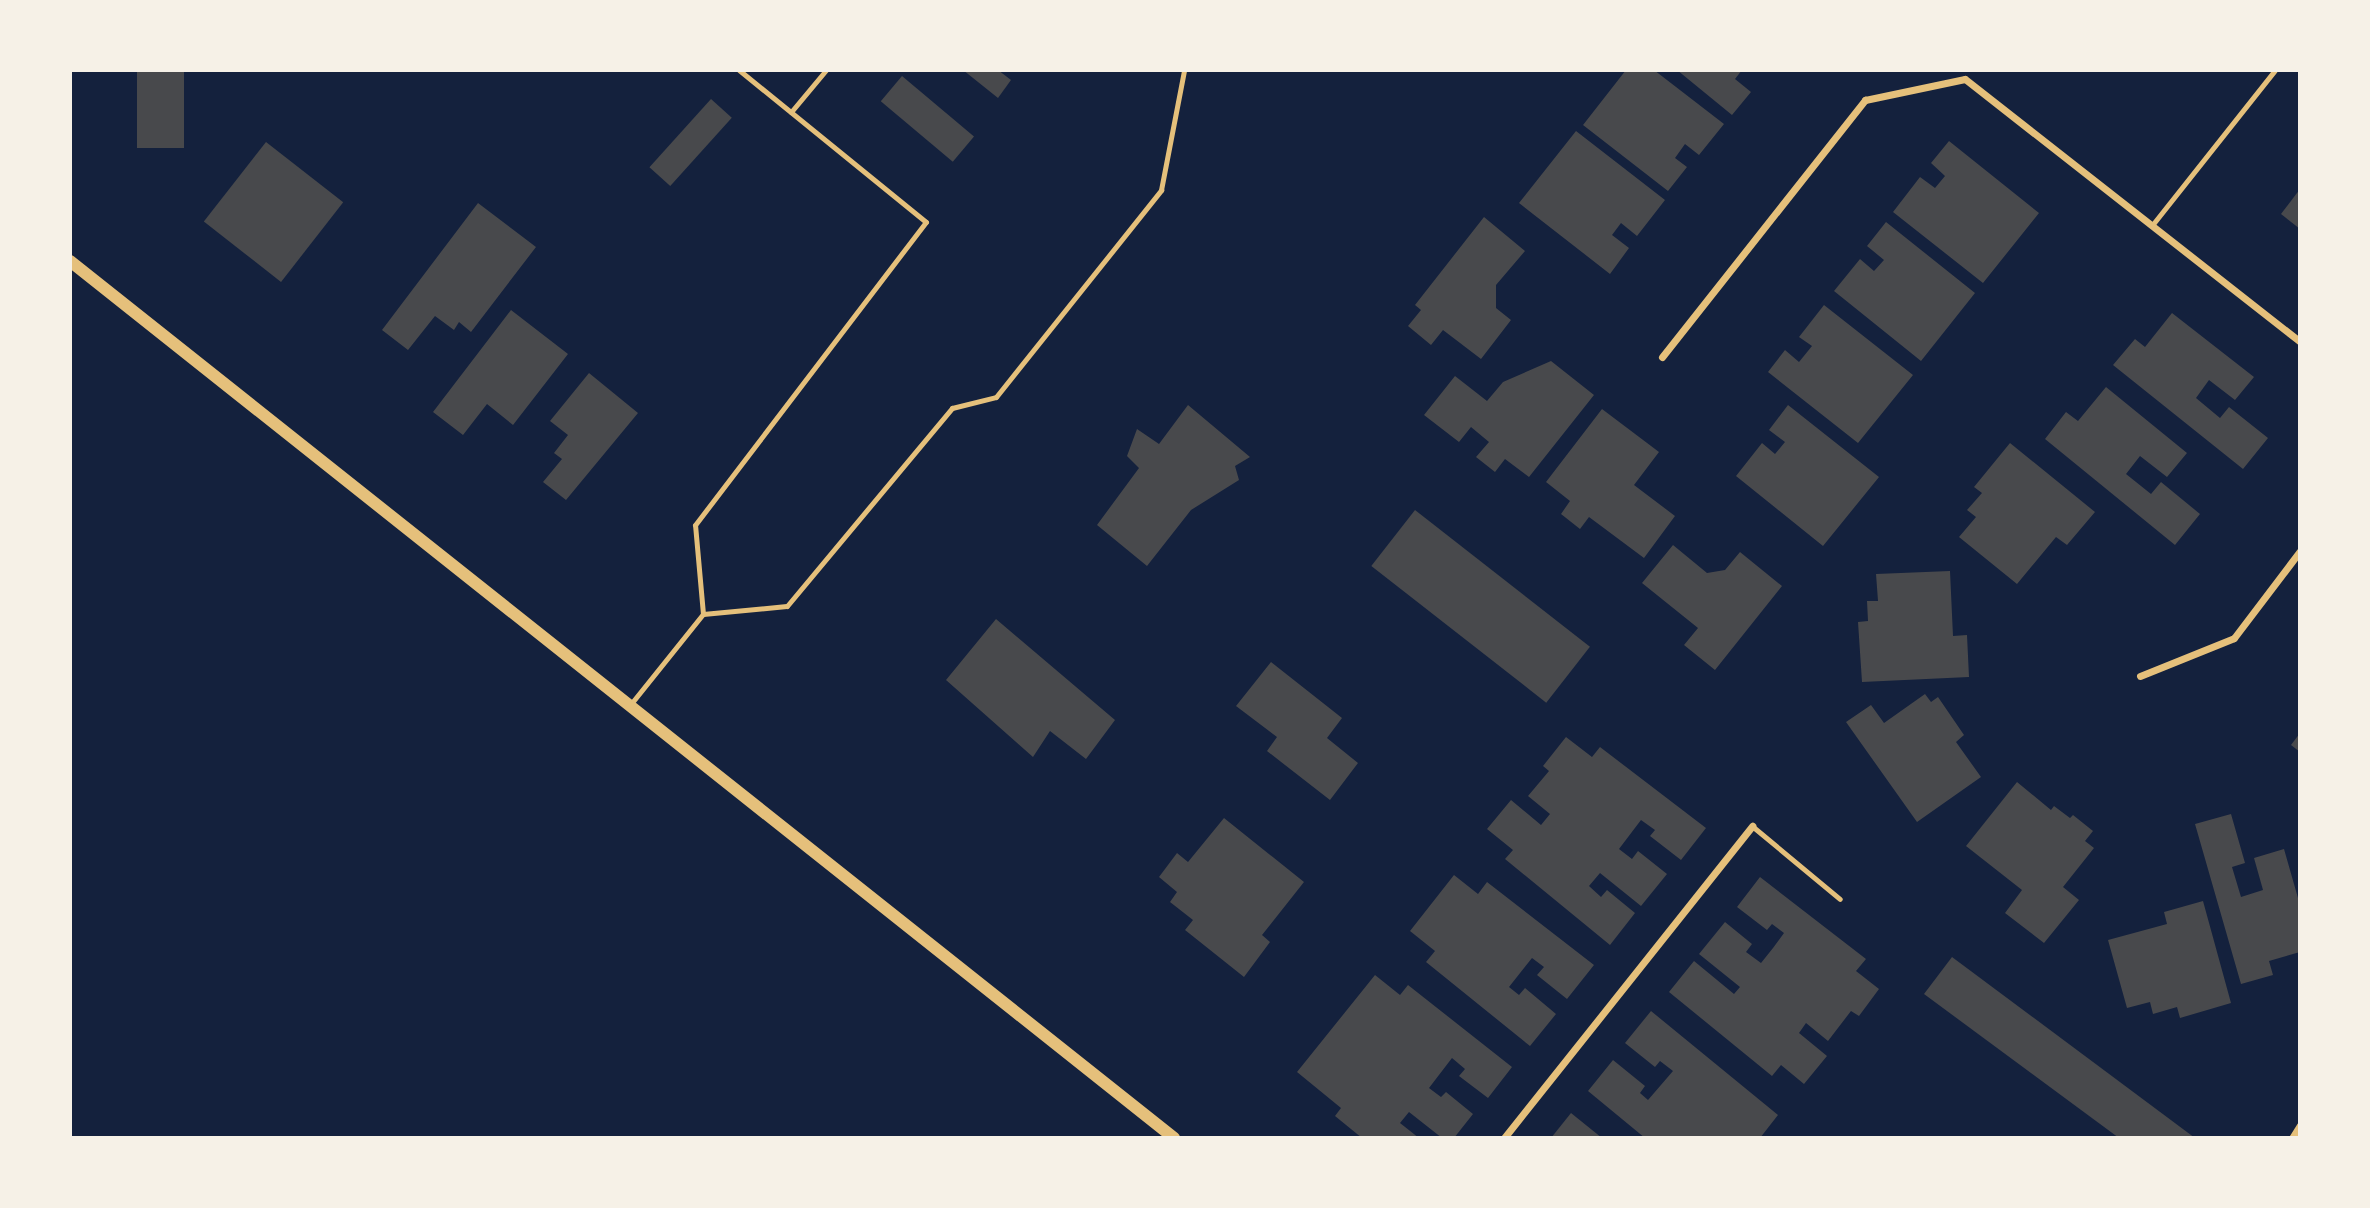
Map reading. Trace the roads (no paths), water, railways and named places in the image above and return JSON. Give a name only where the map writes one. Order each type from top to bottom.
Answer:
[{"type":"street","points":[[1662,357],[1865,100],[1965,79],[2300,342]]},
{"type":"street","points":[[70,261],[1174,1138]]},
{"type":"street","points":[[2140,676],[2234,638],[2300,551]]},
{"type":"street","points":[[1504,1138],[1752,826]]},
{"type":"street","points":[[2292,1138],[2300,1125]]},
{"type":"lane","points":[[630,705],[704,614],[695,525],[926,222],[739,70]]},
{"type":"lane","points":[[791,112],[825,70]]},
{"type":"lane","points":[[704,614],[787,606],[952,408],[996,397],[1161,190],[1184,70]]},
{"type":"lane","points":[[2153,224],[2275,70]]},
{"type":"lane","points":[[1752,826],[1840,900]]}]
